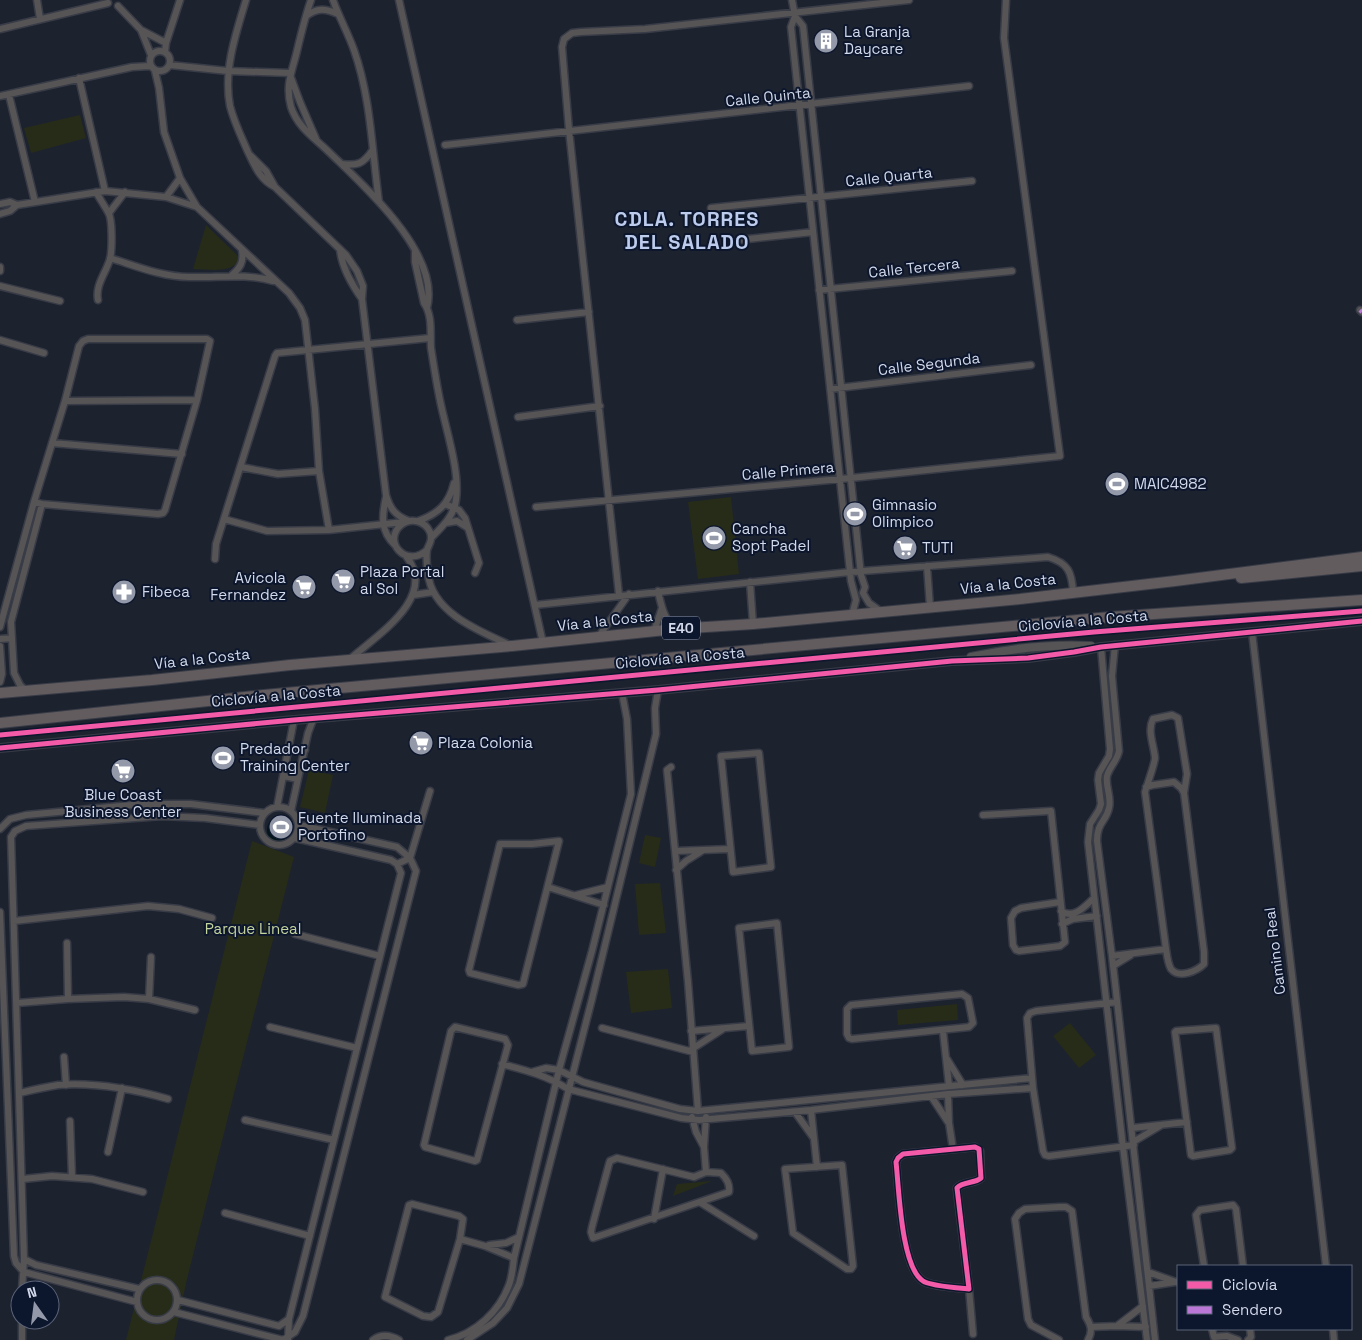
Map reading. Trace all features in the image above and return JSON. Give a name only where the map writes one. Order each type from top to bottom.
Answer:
[{"type":"highway","name":"Vía a la Costa","points":[[0,693],[544,643],[675,629],[852,615],[1175,581],[1362,556]]},
{"type":"highway","points":[[1175,581],[1216,580],[1362,566]]},
{"type":"highway","points":[[1327,603],[1362,595]]},
{"type":"highway","name":"E40","points":[[0,723],[264,695],[1110,617],[1362,600]]},
{"type":"street","points":[[37,0],[40,19]]},
{"type":"street","points":[[165,52],[166,43],[180,0]]},
{"type":"street","points":[[246,0],[228,71],[230,104],[237,130],[252,162],[261,176],[275,187],[340,250],[341,261],[362,299],[369,343],[386,496],[390,508],[407,522]]},
{"type":"street","points":[[310,0],[290,73],[300,102],[318,143],[342,164],[379,202],[400,229],[420,258],[430,290],[427,308],[430,338],[441,405],[453,456],[457,496],[455,507],[445,524],[431,538],[427,550],[428,576],[433,592],[460,619],[512,646]]},
{"type":"street","points":[[333,0],[354,50],[363,83],[372,135],[372,152],[379,202]]},
{"type":"street","points":[[399,0],[544,643]]},
{"type":"street","points":[[792,0],[795,14],[803,26],[861,573],[865,587],[863,593],[869,603],[881,612]]},
{"type":"street","points":[[619,595],[569,130],[562,47],[564,39],[572,34],[795,14],[909,0]]},
{"type":"street","name":"Calle Primera","points":[[536,507],[851,478],[1060,456],[1004,38],[1006,0]]},
{"type":"street","points":[[0,29],[108,2],[111,7],[119,3],[141,30],[159,88],[164,132],[180,178],[197,207],[289,293],[300,308],[305,320],[315,409],[319,471],[329,530]]},
{"type":"street","points":[[306,16],[314,10],[320,9],[338,14]]},
{"type":"street","points":[[795,14],[791,27],[799,106],[850,572],[856,600],[852,615]]},
{"type":"street","points":[[141,30],[166,43]]},
{"type":"street","points":[[132,67],[158,51],[165,52],[170,58],[159,88]]},
{"type":"street","points":[[35,202],[3,96],[132,67],[290,73]]},
{"type":"street","points":[[79,78],[105,190]]},
{"type":"street","name":"Calle Quinta","points":[[445,145],[969,86]]},
{"type":"street","points":[[342,164],[356,166],[372,152]]},
{"type":"street","points":[[166,197],[180,178]]},
{"type":"street","name":"Calle Quarta","points":[[711,208],[972,181]]},
{"type":"street","points":[[0,214],[10,211],[17,205],[105,190],[166,197],[197,207]]},
{"type":"street","points":[[96,192],[109,213],[110,258],[99,286],[98,300]]},
{"type":"street","points":[[109,213],[125,192]]},
{"type":"street","points":[[0,204],[10,202],[17,205]]},
{"type":"street","points":[[739,240],[813,232]]},
{"type":"street","points":[[232,275],[242,265],[242,251]]},
{"type":"street","points":[[110,258],[166,276],[232,275],[260,277],[276,282]]},
{"type":"street","name":"Calle Tercera","points":[[819,290],[1012,271]]},
{"type":"street","points":[[0,286],[60,301]]},
{"type":"street","points":[[517,320],[589,312]]},
{"type":"street","points":[[215,559],[216,544],[275,356],[282,351],[430,338]]},
{"type":"street","points":[[0,627],[34,502],[65,401],[79,346],[83,340],[207,339],[210,344],[197,400],[163,513],[34,502]]},
{"type":"street","points":[[0,340],[44,353]]},
{"type":"street","name":"Calle Segunda","points":[[830,388],[1031,365]]},
{"type":"street","points":[[65,401],[197,400]]},
{"type":"street","points":[[518,417],[600,406]]},
{"type":"street","points":[[52,443],[182,454]]},
{"type":"street","points":[[241,467],[278,474],[319,471]]},
{"type":"street","points":[[224,519],[267,531],[329,530],[418,522],[436,514],[446,504],[455,479]]},
{"type":"street","points":[[349,660],[394,621],[414,595],[415,574],[411,563],[388,537],[383,524],[386,496]]},
{"type":"street","points":[[26,690],[20,685],[14,673],[11,622],[42,504]]},
{"type":"street","points":[[446,504],[455,507],[462,513],[479,562],[476,573]]},
{"type":"street","points":[[445,524],[457,521],[468,528]]},
{"type":"street","points":[[396,546],[395,534],[397,529],[407,522]]},
{"type":"street","points":[[418,522],[429,531],[431,538]]},
{"type":"street","points":[[406,556],[417,557],[427,550]]},
{"type":"street","points":[[535,605],[850,572],[861,573],[1048,557],[1066,566],[1071,573],[1073,592]]},
{"type":"street","points":[[927,566],[930,607]]},
{"type":"street","points":[[750,582],[753,624]]},
{"type":"street","points":[[658,591],[662,607],[675,629]]},
{"type":"street","points":[[414,595],[433,592]]},
{"type":"street","points":[[599,636],[629,594]]},
{"type":"street","points":[[654,631],[662,607]]},
{"type":"street","points":[[952,661],[1024,647],[1115,645],[1362,621]]},
{"type":"street","name":"Camino Real","points":[[1252,632],[1326,1265]]},
{"type":"street","points":[[0,639],[12,638]]},
{"type":"street","points":[[1115,645],[1112,676],[1119,750],[1118,758],[1108,773],[1107,779],[1110,806],[1097,832],[1155,1340]]},
{"type":"street","points":[[0,646],[2,674],[0,682]]},
{"type":"street","points":[[0,748],[294,720],[313,720],[658,690],[952,661],[1028,658],[1074,652],[1101,646]]},
{"type":"street","points":[[1101,646],[1110,756],[1099,773],[1098,780],[1101,798],[1099,810],[1090,824],[1088,832],[1090,869],[1097,916],[1122,1147],[1147,1340]]},
{"type":"street","points":[[467,1340],[493,1323],[507,1308],[519,1284],[656,734],[655,708],[658,690]]},
{"type":"street","points":[[448,1340],[481,1325],[491,1316],[510,1284],[514,1258],[556,1082],[604,905],[631,794],[627,718],[622,693]]},
{"type":"street","points":[[1172,714],[1178,718],[1187,774],[1184,793],[1204,964],[1198,969],[1180,974],[1173,971],[1170,966],[1166,950],[1146,798],[1146,787],[1155,760],[1150,725],[1153,719],[1172,714]]},
{"type":"street","points":[[277,807],[294,720]]},
{"type":"street","points":[[291,811],[313,720]]},
{"type":"street","points":[[289,748],[305,750]]},
{"type":"street","points":[[759,753],[772,867],[733,872],[730,849],[721,756],[759,753]]},
{"type":"street","points":[[671,767],[666,770],[698,1111],[693,1120],[696,1132],[704,1147]]},
{"type":"street","points":[[284,776],[298,780]]},
{"type":"street","points":[[1146,787],[1174,782],[1184,793]]},
{"type":"street","points":[[397,864],[410,858],[430,791]]},
{"type":"street","points":[[1,825],[10,819],[26,815],[142,804],[191,804],[265,813],[277,807],[291,811],[298,820],[299,825],[295,838],[285,845],[272,844],[263,837],[260,825],[265,813]]},
{"type":"street","points":[[108,807],[108,820]]},
{"type":"street","points":[[983,815],[1051,811],[1065,942],[1060,946],[1019,951],[1013,947],[1011,918],[1015,911],[1021,908],[1060,902]]},
{"type":"street","points":[[22,1280],[24,1259],[22,1241],[23,1179],[11,837],[16,831],[26,826],[162,816],[205,818],[260,825]]},
{"type":"street","points":[[174,1312],[282,1340],[288,1339],[295,1332],[302,1316],[358,1098],[416,871],[410,858],[397,847],[299,825]]},
{"type":"street","points":[[288,1339],[289,1319],[401,873],[397,864],[391,860],[295,838]]},
{"type":"street","points":[[559,841],[548,886],[523,984],[518,985],[470,973],[469,970],[500,844],[532,844],[559,841]]},
{"type":"street","points":[[674,851],[730,849]]},
{"type":"street","points":[[676,870],[703,850]]},
{"type":"street","points":[[1090,869],[1100,868]]},
{"type":"street","points":[[548,886],[604,905]]},
{"type":"street","points":[[575,896],[608,887]]},
{"type":"street","points":[[1061,911],[1065,914],[1078,912],[1094,898]]},
{"type":"street","points":[[14,921],[148,906],[179,909],[212,918]]},
{"type":"street","points":[[0,912],[14,1256],[24,1272],[136,1302]]},
{"type":"street","points":[[1062,924],[1073,919],[1097,916]]},
{"type":"street","points":[[600,920],[610,922]]},
{"type":"street","points":[[777,923],[790,1047],[752,1051],[749,1026],[739,928],[777,923]]},
{"type":"street","points":[[295,934],[380,956]]},
{"type":"street","points":[[67,943],[68,999]]},
{"type":"street","points":[[1112,956],[1166,950]]},
{"type":"street","points":[[1113,966],[1135,954]]},
{"type":"street","points":[[149,999],[151,958]]},
{"type":"street","points":[[962,994],[968,998],[972,1023],[969,1027],[943,1031],[852,1039],[849,1038],[848,1034],[847,1009],[851,1005],[962,994]]},
{"type":"street","points":[[17,1003],[124,997],[149,999],[195,1010]]},
{"type":"street","points":[[1117,1002],[1036,1011],[1030,1013],[1027,1018],[1033,1088],[1043,1151],[1045,1155],[1049,1156],[1122,1147],[1133,1144],[1161,1125]]},
{"type":"street","points":[[691,1031],[749,1026]]},
{"type":"street","points":[[270,1027],[357,1048]]},
{"type":"street","points":[[457,1027],[505,1039],[508,1045],[502,1064],[477,1160],[472,1161],[424,1146],[452,1029],[457,1027]]},
{"type":"street","points":[[602,1028],[693,1051]]},
{"type":"street","points":[[693,1051],[724,1028]]},
{"type":"street","points":[[1216,1028],[1232,1148],[1230,1150],[1191,1155],[1187,1122],[1175,1032],[1216,1028]]},
{"type":"street","points":[[943,1031],[949,1123],[953,1149]]},
{"type":"street","points":[[5,1048],[18,1047]]},
{"type":"street","points":[[945,1056],[964,1085]]},
{"type":"street","points":[[64,1057],[66,1085]]},
{"type":"street","points":[[502,1064],[532,1072],[568,1089],[693,1120],[794,1112],[931,1096],[964,1085],[1032,1078]]},
{"type":"street","points":[[532,1072],[546,1068],[559,1070],[583,1082],[680,1109],[698,1111],[846,1097],[948,1090],[990,1091],[1033,1088]]},
{"type":"street","points":[[990,1082],[990,1091]]},
{"type":"street","points":[[20,1093],[66,1085],[92,1084],[122,1088],[168,1099]]},
{"type":"street","points":[[108,1152],[122,1088]]},
{"type":"street","points":[[345,1095],[358,1098]]},
{"type":"street","points":[[931,1096],[949,1123]]},
{"type":"street","points":[[846,1097],[847,1106]]},
{"type":"street","points":[[811,1110],[817,1167]]},
{"type":"street","points":[[698,1111],[706,1120],[704,1147],[706,1172]]},
{"type":"street","points":[[794,1112],[814,1138]]},
{"type":"street","points":[[245,1120],[334,1140]]},
{"type":"street","points":[[70,1121],[72,1177]]},
{"type":"street","points":[[1132,1128],[1187,1122]]},
{"type":"street","points":[[969,1289],[922,1281],[911,1264],[905,1238],[896,1162],[903,1154],[975,1147],[979,1149],[981,1178],[961,1184],[957,1188],[969,1289],[973,1334]]},
{"type":"street","points":[[618,1158],[694,1177],[706,1172],[721,1173],[730,1187],[729,1192],[654,1219],[593,1238],[591,1232],[610,1161],[618,1158]]},
{"type":"street","points":[[842,1165],[853,1266],[851,1269],[847,1269],[793,1233],[785,1169],[817,1167],[842,1165]]},
{"type":"street","points":[[654,1219],[663,1169]]},
{"type":"street","points":[[23,1179],[52,1176],[92,1179],[143,1192]]},
{"type":"street","points":[[701,1203],[754,1236]]},
{"type":"street","points":[[412,1204],[461,1217],[463,1219],[460,1239],[436,1314],[431,1317],[423,1316],[385,1298],[409,1205],[412,1204]]},
{"type":"street","points":[[528,1204],[538,1206]]},
{"type":"street","points":[[1204,1265],[1196,1215],[1200,1210],[1233,1206],[1236,1209],[1243,1265]]},
{"type":"street","points":[[1059,1340],[1032,1325],[1028,1319],[1015,1219],[1025,1209],[1066,1207],[1072,1211],[1086,1317],[1091,1327],[1091,1334],[1088,1340]]},
{"type":"street","points":[[225,1212],[310,1236]]},
{"type":"street","points":[[485,1246],[506,1243],[519,1237]]},
{"type":"street","points":[[460,1239],[485,1246],[514,1258]]},
{"type":"street","points":[[24,1259],[36,1265],[139,1289]]},
{"type":"street","points":[[1148,1272],[1177,1282]]},
{"type":"street","points":[[156,1279],[163,1280],[174,1288],[178,1300],[174,1312],[168,1317],[155,1320],[143,1315],[136,1302],[139,1289],[144,1284],[156,1279]]},
{"type":"street","points":[[1149,1286],[1177,1282]]},
{"type":"street","points":[[510,1284],[519,1284]]},
{"type":"street","points":[[178,1300],[279,1326],[289,1319]]},
{"type":"street","points":[[1117,1326],[1143,1306]]},
{"type":"street","points":[[1091,1327],[1146,1327]]},
{"type":"street","points":[[1212,1330],[1214,1337],[1227,1336],[1238,1340]]},
{"type":"street","points":[[373,1340],[381,1336],[399,1340]]},
{"type":"green space","points":[[80,115],[86,138],[31,153],[24,128]]},
{"type":"green space","points":[[206,225],[238,256],[239,261],[235,265],[218,270],[193,269]]},
{"type":"green space","name":"Cancha Sopt Padel","points":[[731,497],[739,574],[698,579],[688,502]]},
{"type":"green space","points":[[309,770],[333,775],[325,813],[300,807]]},
{"type":"green space","points":[[645,835],[661,838],[655,867],[639,863]]},
{"type":"green space","name":"Parque Lineal","points":[[252,841],[294,857],[187,1279],[174,1340],[126,1340]]},
{"type":"green space","points":[[660,883],[666,933],[639,935],[635,884]]},
{"type":"green space","points":[[668,969],[672,1008],[631,1013],[626,972]]},
{"type":"green space","points":[[957,1004],[958,1020],[898,1025],[897,1010]]},
{"type":"green space","points":[[1070,1023],[1096,1055],[1079,1068],[1053,1036]]},
{"type":"green space","points":[[712,1181],[673,1196],[677,1184]]},
{"type":"shaded area","name":"Fuente Iluminada Portofino","points":[[281,816],[291,820],[295,830],[291,840],[281,844],[271,840],[267,830],[271,820]]},
{"type":"cycle path","name":"Ciclovía a la Costa","points":[[0,735],[1094,632],[1362,611]]},
{"type":"cycle path","points":[[0,748],[294,720],[658,690],[952,661],[1028,658],[1101,647],[1362,621]]},
{"type":"cycle path","points":[[975,1147],[979,1149],[981,1178],[962,1184],[957,1188],[969,1289],[927,1283],[916,1273],[910,1260],[902,1226],[896,1162],[903,1154],[975,1147]]},
{"type":"place","name":"La Granja Daycare","points":[[826,41]]},
{"type":"place","name":"MAIC4982","points":[[1117,484]]},
{"type":"place","name":"Gimnasio Olimpico","points":[[855,514]]},
{"type":"place","name":"Cancha Sopt Padel","points":[[714,538]]},
{"type":"place","name":"TUTI","points":[[905,548]]},
{"type":"place","name":"Plaza Portal al Sol","points":[[343,581]]},
{"type":"place","name":"Avicola Fernandez","points":[[304,587]]},
{"type":"place","name":"Fibeca","points":[[124,592]]},
{"type":"place","name":"Plaza Colonia","points":[[421,743]]},
{"type":"place","name":"Predador Training Center","points":[[223,758]]},
{"type":"place","name":"Blue Coast Business Center","points":[[123,771]]},
{"type":"place","name":"Fuente Iluminada Portofino","points":[[281,827]]},
{"type":"district","name":"CDLA. TORRES DEL SALADO","points":[[687,230]]}]
